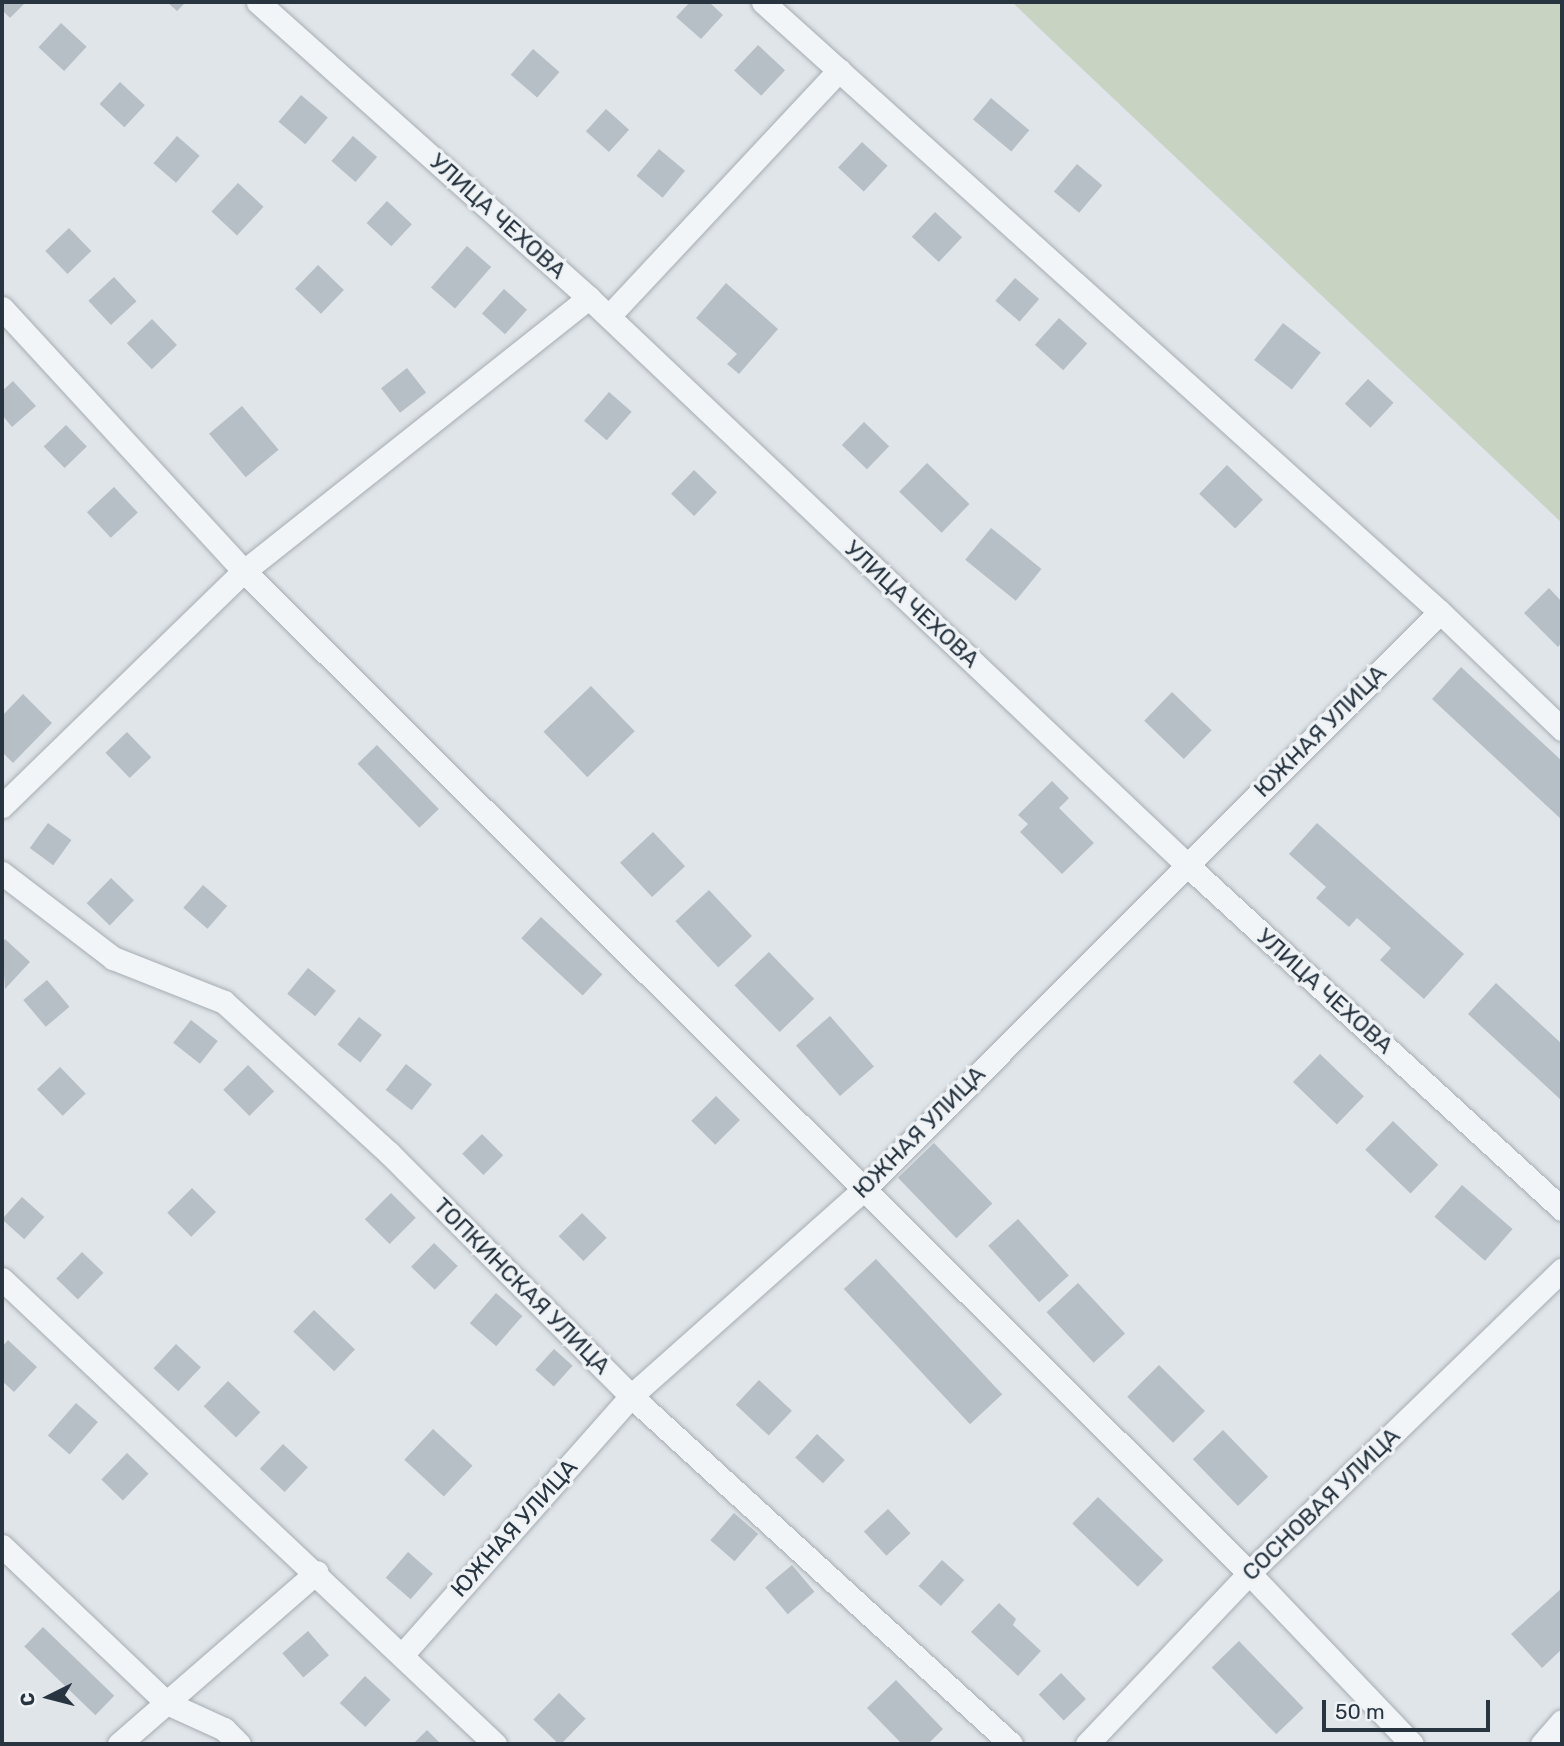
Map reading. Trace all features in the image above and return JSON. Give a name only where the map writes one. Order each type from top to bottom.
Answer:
[{"type":"street","name":"УЛИЦА ЧЕХОВА","points":[[258,2],[609,316],[1186,864],[1562,1209]]},
{"type":"street","points":[[763,2],[1440,612],[1562,729]]},
{"type":"street","points":[[609,316],[839,70]]},
{"type":"street","points":[[2,806],[244,571],[589,298]]},
{"type":"street","points":[[2,308],[244,571],[1249,1573],[1412,1744]]},
{"type":"street","name":"ЮЖНАЯ УЛИЦА","points":[[402,1655],[631,1396],[864,1189],[1440,612]]},
{"type":"street","name":"ТОПКИНСКАЯ УЛИЦА","points":[[2,873],[113,958],[223,1002],[389,1153],[631,1396],[1011,1744]]},
{"type":"street","name":"СОСНОВАЯ УЛИЦА","points":[[1087,1744],[1249,1573],[1562,1270]]},
{"type":"street","points":[[2,1279],[317,1572],[495,1744]]},
{"type":"street","points":[[2,1546],[167,1703],[224,1729],[239,1744]]},
{"type":"street","points":[[119,1744],[317,1572]]},
{"type":"street","points":[[1542,1744],[1562,1721]]},
{"type":"green space","points":[[1012,2],[1562,2],[1562,523],[1040,29]]},
{"type":"building","points":[[2,2],[26,2],[10,18],[2,10]]},
{"type":"building","points":[[167,2],[186,2],[177,11]]},
{"type":"building","points":[[690,2],[709,2],[723,15],[701,39],[676,17]]},
{"type":"building","points":[[61,23],[87,47],[64,71],[38,47]]},
{"type":"building","points":[[758,45],[785,70],[761,96],[734,71]]},
{"type":"building","points":[[533,49],[559,72],[537,98],[511,75]]},
{"type":"building","points":[[120,82],[145,105],[124,127],[100,104]]},
{"type":"building","points":[[301,95],[328,117],[305,144],[279,122]]},
{"type":"building","points":[[991,98],[1029,130],[1011,152],[973,119]]},
{"type":"building","points":[[606,109],[629,130],[609,152],[586,131]]},
{"type":"building","points":[[177,136],[200,156],[176,183],[153,163]]},
{"type":"building","points":[[353,136],[377,157],[356,182],[331,161]]},
{"type":"building","points":[[862,142],[888,166],[864,191],[838,168]]},
{"type":"building","points":[[659,149],[685,171],[663,198],[637,176]]},
{"type":"building","points":[[1077,164],[1102,185],[1079,213],[1054,192]]},
{"type":"building","points":[[238,183],[264,207],[237,235],[211,212]]},
{"type":"building","points":[[387,201],[412,224],[391,246],[367,223]]},
{"type":"building","points":[[935,212],[962,237],[939,262],[912,237]]},
{"type":"building","points":[[69,228],[91,251],[67,274],[45,251]]},
{"type":"building","points":[[467,246],[491,267],[455,309],[431,288]]},
{"type":"building","points":[[318,265],[344,290],[321,314],[295,289]]},
{"type":"building","points":[[114,277],[137,301],[111,325],[88,301]]},
{"type":"building","points":[[1015,278],[1039,299],[1019,322],[995,301]]},
{"type":"building","points":[[726,283],[778,329],[739,374],[727,364],[737,354],[696,318]]},
{"type":"building","points":[[504,289],[527,310],[505,334],[482,314]]},
{"type":"building","points":[[1059,318],[1087,343],[1063,370],[1035,345]]},
{"type":"building","points":[[152,319],[177,345],[152,369],[127,343]]},
{"type":"building","points":[[1283,323],[1321,353],[1292,390],[1254,360]]},
{"type":"building","points":[[407,368],[426,392],[400,413],[381,388]]},
{"type":"building","points":[[1368,379],[1394,403],[1370,428],[1345,404]]},
{"type":"building","points":[[13,381],[36,406],[12,427],[2,415],[2,391]]},
{"type":"building","points":[[609,392],[632,412],[607,440],[584,421]]},
{"type":"building","points":[[242,406],[279,450],[246,477],[209,434]]},
{"type":"building","points":[[864,422],[889,446],[867,469],[842,445]]},
{"type":"building","points":[[66,425],[87,447],[65,468],[44,447]]},
{"type":"building","points":[[927,463],[969,504],[942,533],[899,492]]},
{"type":"building","points":[[1227,465],[1263,500],[1235,529],[1199,494]]},
{"type":"building","points":[[694,470],[717,492],[694,516],[671,494]]},
{"type":"building","points":[[114,487],[138,513],[111,538],[87,512]]},
{"type":"building","points":[[991,528],[1042,569],[1016,601],[965,560]]},
{"type":"building","points":[[1549,588],[1562,602],[1562,642],[1558,647],[1524,613]]},
{"type":"building","points":[[1461,667],[1562,761],[1562,820],[1432,699]]},
{"type":"building","points":[[591,686],[635,731],[587,777],[544,732]]},
{"type":"building","points":[[1172,692],[1212,730],[1184,759],[1144,721]]},
{"type":"building","points":[[23,694],[52,723],[13,763],[2,752],[2,716]]},
{"type":"building","points":[[127,732],[151,757],[130,778],[105,753]]},
{"type":"building","points":[[377,745],[439,809],[419,828],[358,764]]},
{"type":"building","points":[[1052,781],[1069,798],[1059,808],[1094,843],[1062,874],[1020,832],[1028,824],[1018,815]]},
{"type":"building","points":[[48,823],[71,840],[53,865],[30,848]]},
{"type":"building","points":[[1317,823],[1464,954],[1424,999],[1380,960],[1391,948],[1357,918],[1349,927],[1316,898],[1326,887],[1289,854]]},
{"type":"building","points":[[653,832],[685,866],[652,897],[620,863]]},
{"type":"building","points":[[111,878],[134,900],[110,925],[87,903]]},
{"type":"building","points":[[203,885],[227,906],[207,929],[183,908]]},
{"type":"building","points":[[709,890],[752,936],[718,967],[675,921]]},
{"type":"building","points":[[541,917],[602,974],[583,995],[521,938]]},
{"type":"building","points":[[5,939],[30,962],[5,989],[2,943]]},
{"type":"building","points":[[769,952],[814,999],[780,1032],[734,985]]},
{"type":"building","points":[[308,968],[336,991],[315,1016],[287,994]]},
{"type":"building","points":[[47,980],[69,1007],[46,1027],[23,1000]]},
{"type":"building","points":[[1496,983],[1562,1044],[1562,1101],[1468,1014]]},
{"type":"building","points":[[830,1016],[874,1067],[840,1096],[796,1046]]},
{"type":"building","points":[[359,1017],[382,1035],[360,1062],[337,1045]]},
{"type":"building","points":[[191,1020],[218,1041],[200,1064],[173,1043]]},
{"type":"building","points":[[1320,1054],[1364,1096],[1337,1124],[1293,1082]]},
{"type":"building","points":[[406,1064],[432,1084],[412,1110],[386,1090]]},
{"type":"building","points":[[248,1065],[274,1091],[249,1116],[223,1090]]},
{"type":"building","points":[[60,1067],[86,1094],[63,1116],[37,1089]]},
{"type":"building","points":[[716,1096],[740,1120],[715,1145],[691,1121]]},
{"type":"building","points":[[1393,1121],[1438,1165],[1411,1194],[1365,1150]]},
{"type":"building","points":[[482,1134],[503,1155],[483,1175],[462,1154]]},
{"type":"building","points":[[934,1143],[992,1203],[956,1238],[898,1178]]},
{"type":"building","points":[[1462,1185],[1513,1229],[1485,1261],[1434,1217]]},
{"type":"building","points":[[192,1188],[216,1212],[191,1237],[167,1213]]},
{"type":"building","points":[[391,1193],[416,1218],[390,1244],[365,1219]]},
{"type":"building","points":[[22,1197],[44,1217],[24,1239],[2,1219]]},
{"type":"building","points":[[582,1213],[607,1238],[583,1261],[559,1236]]},
{"type":"building","points":[[1018,1219],[1069,1275],[1039,1302],[988,1246]]},
{"type":"building","points":[[434,1243],[458,1266],[435,1290],[411,1267]]},
{"type":"building","points":[[82,1252],[104,1273],[78,1299],[56,1279]]},
{"type":"building","points":[[876,1259],[1002,1394],[970,1424],[844,1289]]},
{"type":"building","points":[[1078,1283],[1125,1333],[1094,1363],[1047,1312]]},
{"type":"building","points":[[496,1293],[522,1316],[496,1346],[470,1323]]},
{"type":"building","points":[[314,1310],[355,1350],[334,1371],[293,1332]]},
{"type":"building","points":[[8,1340],[37,1367],[14,1392],[2,1381],[2,1347]]},
{"type":"building","points":[[176,1344],[201,1367],[178,1391],[153,1368]]},
{"type":"building","points":[[554,1349],[573,1366],[554,1387],[535,1370]]},
{"type":"building","points":[[1159,1365],[1205,1411],[1173,1443],[1127,1397]]},
{"type":"building","points":[[759,1380],[792,1411],[769,1436],[736,1405]]},
{"type":"building","points":[[228,1381],[260,1412],[236,1437],[204,1406]]},
{"type":"building","points":[[76,1403],[98,1422],[70,1454],[48,1435]]},
{"type":"building","points":[[433,1429],[472,1466],[444,1497],[404,1460]]},
{"type":"building","points":[[1223,1430],[1268,1477],[1238,1506],[1193,1459]]},
{"type":"building","points":[[817,1434],[845,1460],[823,1483],[795,1457]]},
{"type":"building","points":[[283,1444],[308,1467],[285,1492],[260,1469]]},
{"type":"building","points":[[127,1453],[149,1474],[123,1500],[101,1480]]},
{"type":"building","points":[[1098,1497],[1163,1560],[1138,1587],[1072,1524]]},
{"type":"building","points":[[888,1509],[911,1533],[886,1556],[864,1532]]},
{"type":"building","points":[[734,1513],[758,1534],[735,1561],[710,1540]]},
{"type":"building","points":[[408,1552],[433,1574],[411,1599],[386,1578]]},
{"type":"building","points":[[942,1560],[964,1580],[941,1606],[919,1586]]},
{"type":"building","points":[[792,1565],[814,1592],[788,1614],[765,1587]]},
{"type":"building","points":[[1562,1588],[1562,1649],[1542,1668],[1511,1634]]},
{"type":"building","points":[[999,1603],[1016,1619],[1013,1625],[1041,1651],[1018,1676],[971,1632]]},
{"type":"building","points":[[43,1627],[114,1696],[95,1715],[24,1646]]},
{"type":"building","points":[[308,1631],[329,1655],[303,1677],[282,1653]]},
{"type":"building","points":[[1239,1641],[1304,1708],[1276,1734],[1212,1667]]},
{"type":"building","points":[[1061,1673],[1086,1699],[1064,1720],[1039,1695]]},
{"type":"building","points":[[365,1676],[391,1700],[365,1727],[340,1703]]},
{"type":"building","points":[[896,1680],[943,1729],[928,1744],[902,1744],[867,1708]]},
{"type":"building","points":[[559,1693],[586,1719],[561,1744],[533,1720]]},
{"type":"building","points":[[427,1730],[441,1744],[413,1744]]}]
